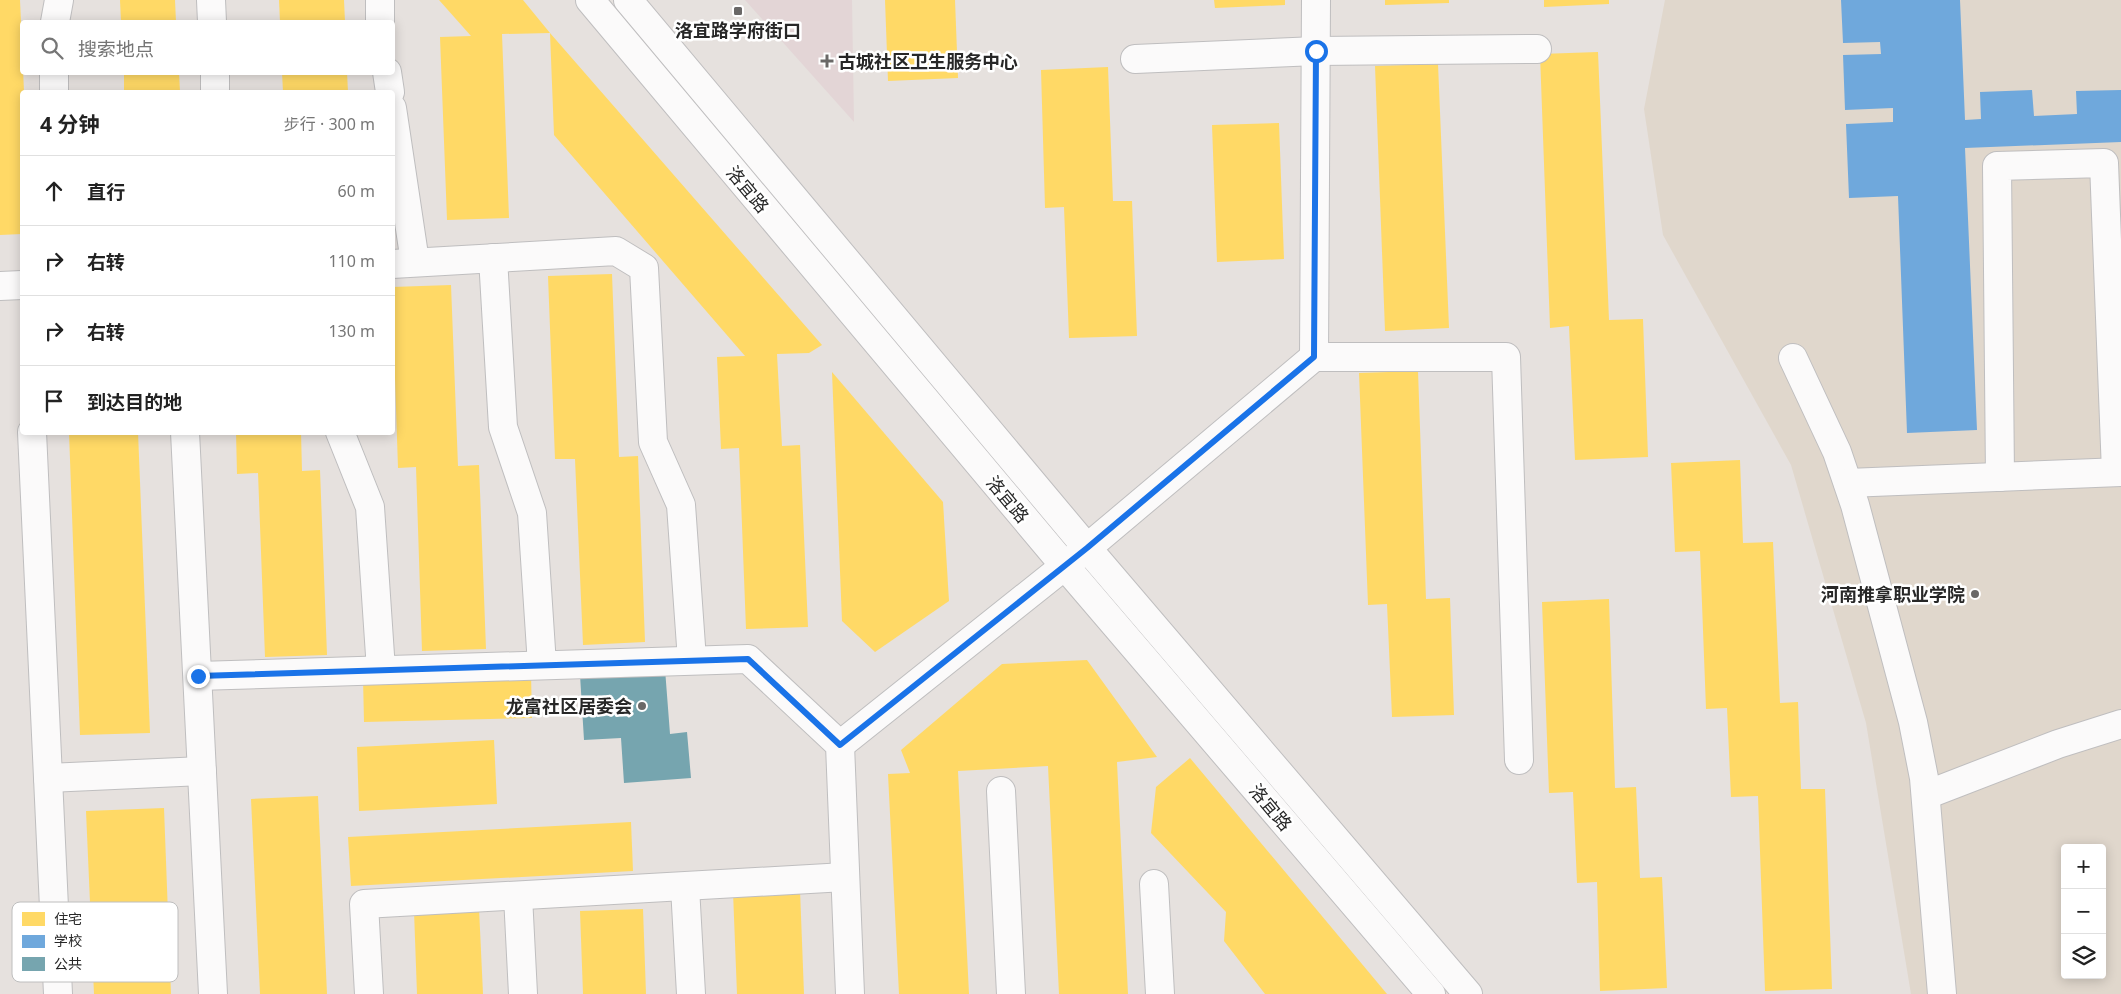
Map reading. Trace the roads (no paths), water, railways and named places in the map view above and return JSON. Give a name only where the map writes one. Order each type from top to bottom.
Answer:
[{"type":"street","points":[[55,20],[59,0]]},
{"type":"street","points":[[211,0],[212,20]]},
{"type":"street","points":[[380,0],[380,20]]},
{"type":"street","name":"洛宜路","points":[[590,0],[1065,566],[1431,994]]},
{"type":"street","name":"洛宜路","points":[[628,0],[1087,548],[1468,994]]},
{"type":"street","points":[[1314,357],[1316,0]]},
{"type":"street","points":[[1135,59],[1316,51],[1538,49]]},
{"type":"street","points":[[54,75],[54,90]]},
{"type":"street","points":[[214,75],[215,90]]},
{"type":"street","points":[[387,75],[390,90]]},
{"type":"street","points":[[395,147],[404,263],[616,251],[644,268],[653,442],[681,505],[692,660]]},
{"type":"street","points":[[1848,483],[2000,477],[2118,472],[2104,163],[1997,166],[2000,477]]},
{"type":"street","points":[[493,258],[503,427],[532,513],[542,665]]},
{"type":"street","points":[[0,286],[20,285]]},
{"type":"street","points":[[840,745],[1087,548],[1314,357],[1506,356],[1519,760]]},
{"type":"street","points":[[1793,358],[1837,452],[1848,483],[1913,722],[1926,795],[1942,994]]},
{"type":"street","points":[[32,435],[54,902]]},
{"type":"street","points":[[185,435],[213,994]]},
{"type":"street","points":[[341,435],[370,508],[382,670]]},
{"type":"street","points":[[198,676],[748,659],[840,745],[850,994]]},
{"type":"street","points":[[1926,795],[2058,744],[2121,724]]},
{"type":"street","points":[[48,778],[202,771]]},
{"type":"street","points":[[1001,791],[1011,994]]},
{"type":"street","points":[[368,994],[364,904],[845,878]]},
{"type":"street","points":[[1154,884],[1160,994]]},
{"type":"street","points":[[685,886],[691,994]]},
{"type":"street","points":[[518,896],[523,994]]},
{"type":"place","name":"洛宜路学府街口","points":[[738,11]]},
{"type":"place","name":"古城社区卫生服务中心","points":[[827,61]]},
{"type":"place","name":"河南推拿职业学院","points":[[1975,594]]},
{"type":"place","name":"龙富社区居委会","points":[[642,706]]}]
